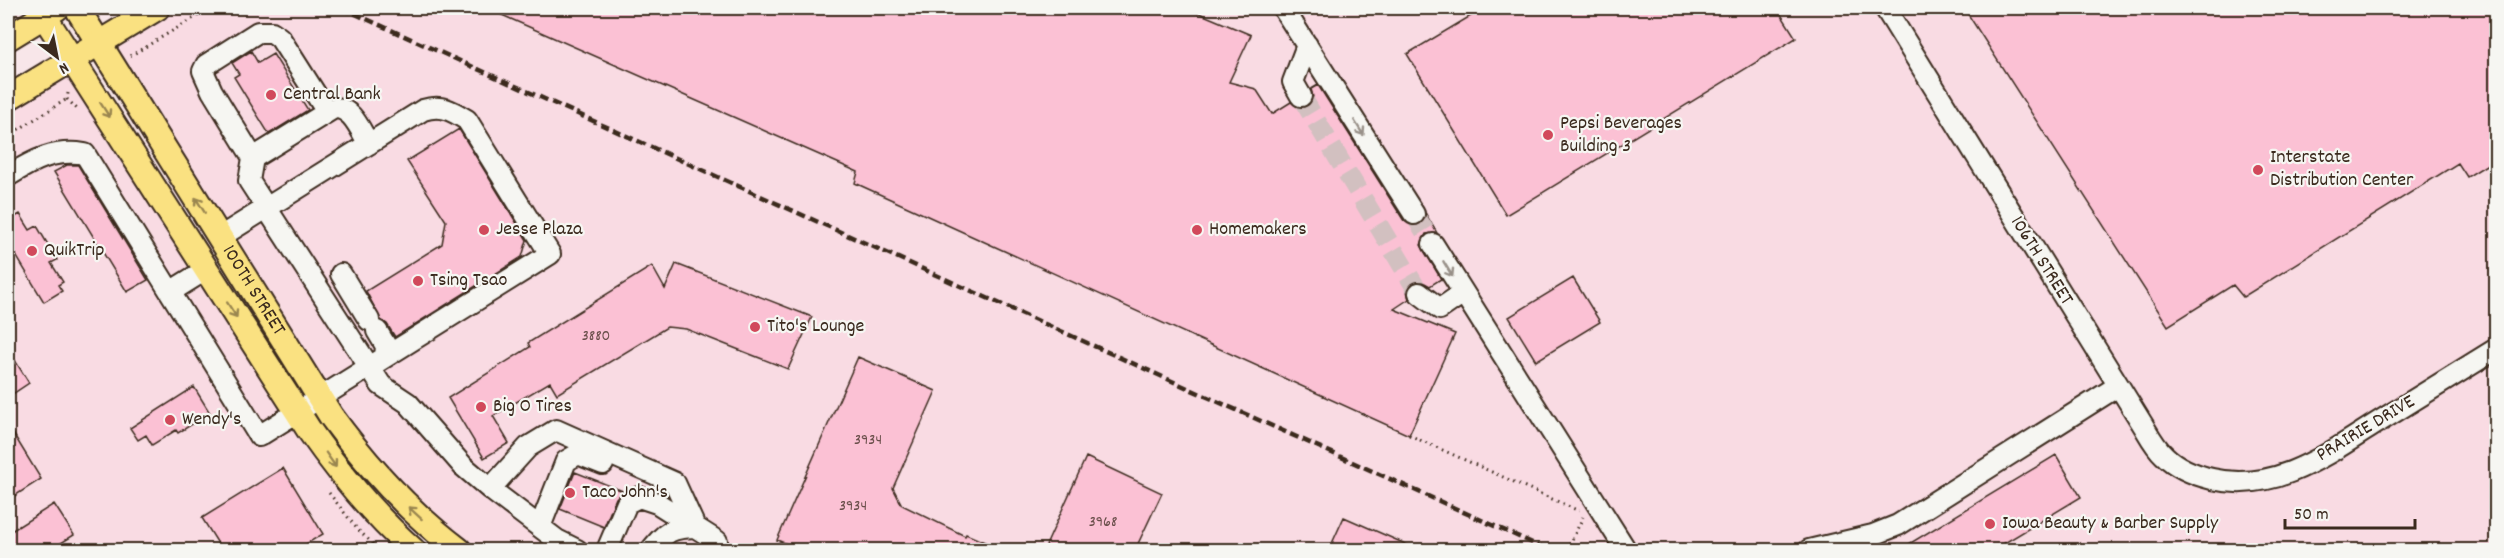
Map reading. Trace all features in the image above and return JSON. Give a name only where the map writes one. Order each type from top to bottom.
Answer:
[{"type":"main road","name":"100TH STREET","points":[[77,8],[319,398],[358,454],[412,511],[459,550]]},
{"type":"main road","points":[[8,98],[157,8]]},
{"type":"main road","name":"100TH STREET","points":[[47,10],[72,59],[298,412],[344,479],[373,513],[413,550]]},
{"type":"main road","points":[[8,38],[47,10]]},
{"type":"street","points":[[1283,8],[1414,214]]},
{"type":"street","name":"106TH STREET","points":[[1885,8],[2118,386],[2162,453],[2175,465],[2199,476],[2226,482]]},
{"type":"street","points":[[327,112],[280,38],[272,32],[258,32],[206,65],[203,71],[212,91],[253,158],[249,181],[266,209],[377,362],[381,385],[408,403],[463,466],[489,489],[557,540],[578,550]]},
{"type":"street","points":[[1301,96],[1293,82],[1307,45]]},
{"type":"street","points":[[8,176],[36,158],[69,151],[85,154],[259,436],[550,254],[466,120],[455,112],[436,106],[423,110],[220,237]]},
{"type":"street","points":[[253,158],[334,108],[348,111],[369,144]]},
{"type":"street","points":[[1433,244],[1626,550]]},
{"type":"street","points":[[170,292],[207,269]]},
{"type":"street","points":[[342,274],[386,346],[377,362]]},
{"type":"street","points":[[1419,293],[1440,309],[1463,293]]},
{"type":"street","name":"PRAIRIE DRIVE","points":[[2226,482],[2258,482],[2285,476],[2321,458],[2496,349]]},
{"type":"street","points":[[1809,550],[1873,535],[1898,525],[2118,386]]},
{"type":"street","points":[[489,489],[528,447],[556,430],[675,483],[695,527]]},
{"type":"street","points":[[540,527],[566,461],[578,454],[678,491]]},
{"type":"street","points":[[607,550],[627,504],[639,497],[657,503],[717,541],[713,550]]},
{"type":"street","points":[[651,550],[664,534],[674,528],[695,527]]},
{"type":"path","points":[[139,51],[212,8]]},
{"type":"path","points":[[8,136],[67,99],[68,94]]},
{"type":"path","points":[[1409,435],[1585,514],[1567,550]]},
{"type":"shaded area","points":[[157,8],[2496,8],[2496,550],[459,550],[380,479],[100,42]]},
{"type":"shaded area","points":[[72,59],[309,430],[413,550],[8,550],[8,98]]},
{"type":"building","name":"Homemakers","points":[[486,8],[1187,8],[1251,35],[1229,82],[1256,89],[1272,114],[1291,102],[1300,108],[1307,106],[1313,97],[1311,89],[1318,85],[1404,221],[1415,226],[1421,224],[1426,214],[1437,233],[1426,234],[1421,245],[1441,279],[1430,286],[1421,281],[1414,282],[1407,291],[1409,299],[1394,309],[1455,334],[1409,435],[855,183],[858,172]]},
{"type":"building","name":"Pepsi Beverages Building 3","points":[[1484,8],[1777,8],[1796,38],[1506,215],[1407,54]]},
{"type":"building","name":"Interstate Distribution Center","points":[[1964,8],[2496,8],[2496,159],[2467,177],[2458,163],[2243,297],[2233,285],[2168,326]]},
{"type":"building","name":"Central Bank","points":[[251,51],[258,63],[273,54],[308,110],[269,134],[234,77],[239,74],[232,63]]},
{"type":"building","name":"Jesse Plaza","points":[[459,129],[527,240],[522,257],[395,337],[387,324],[381,320],[366,291],[442,244],[446,221],[407,161]]},
{"type":"building","points":[[67,165],[78,165],[148,280],[127,292],[54,172]]},
{"type":"building","name":"QuikTrip","points":[[20,214],[30,230],[37,226],[57,260],[51,263],[63,282],[58,285],[62,291],[44,302],[8,242],[8,221]]},
{"type":"building","points":[[676,264],[812,317],[788,369],[686,329],[667,327],[557,394],[550,382],[493,416],[509,443],[484,458],[448,398],[530,347],[528,343],[652,266],[665,289]]},
{"type":"building","points":[[1573,278],[1600,322],[1536,361],[1509,317]]},
{"type":"building","points":[[8,349],[29,383],[8,397]]},
{"type":"building","points":[[858,357],[936,391],[893,488],[902,505],[965,536],[966,534],[1003,550],[802,550],[777,540]]},
{"type":"building","name":"Wendy's","points":[[194,387],[210,413],[178,433],[176,430],[152,445],[146,435],[138,440],[130,428]]},
{"type":"building","points":[[8,425],[41,479],[13,497],[8,488]]},
{"type":"building","name":"Iowa Beauty & Barber Supply","points":[[2056,455],[2081,497],[1993,550],[1899,550]]},
{"type":"building","points":[[1086,457],[1162,493],[1135,550],[1044,550]]},
{"type":"building","points":[[283,468],[323,534],[296,550],[222,550],[202,518]]},
{"type":"building","points":[[575,472],[623,491],[616,498],[604,527],[560,509]]},
{"type":"building","points":[[54,504],[74,535],[50,550],[8,550],[8,533]]},
{"type":"building","points":[[1344,517],[1419,550],[1329,550]]},
{"type":"tunnel","points":[[1301,96],[1419,293]]},
{"type":"tunnel","points":[[1414,214],[1433,244]]},
{"type":"railway","points":[[342,8],[1548,550]]},
{"type":"place","name":"Central Bank","points":[[271,95]]},
{"type":"place","name":"Pepsi Beverages Building 3","points":[[1548,135]]},
{"type":"place","name":"Interstate Distribution Center","points":[[2258,170]]},
{"type":"place","name":"Jesse Plaza","points":[[484,230]]},
{"type":"place","name":"Homemakers","points":[[1197,230]]},
{"type":"place","name":"QuikTrip","points":[[32,251]]},
{"type":"place","name":"Tsing Tsao","points":[[418,281]]},
{"type":"place","name":"Tito's Lounge","points":[[755,327]]},
{"type":"place","name":"Big O Tires","points":[[481,407]]},
{"type":"place","name":"Wendy's","points":[[170,420]]},
{"type":"place","name":"Taco John's","points":[[570,493]]},
{"type":"place","name":"Iowa Beauty & Barber Supply","points":[[1990,524]]}]
